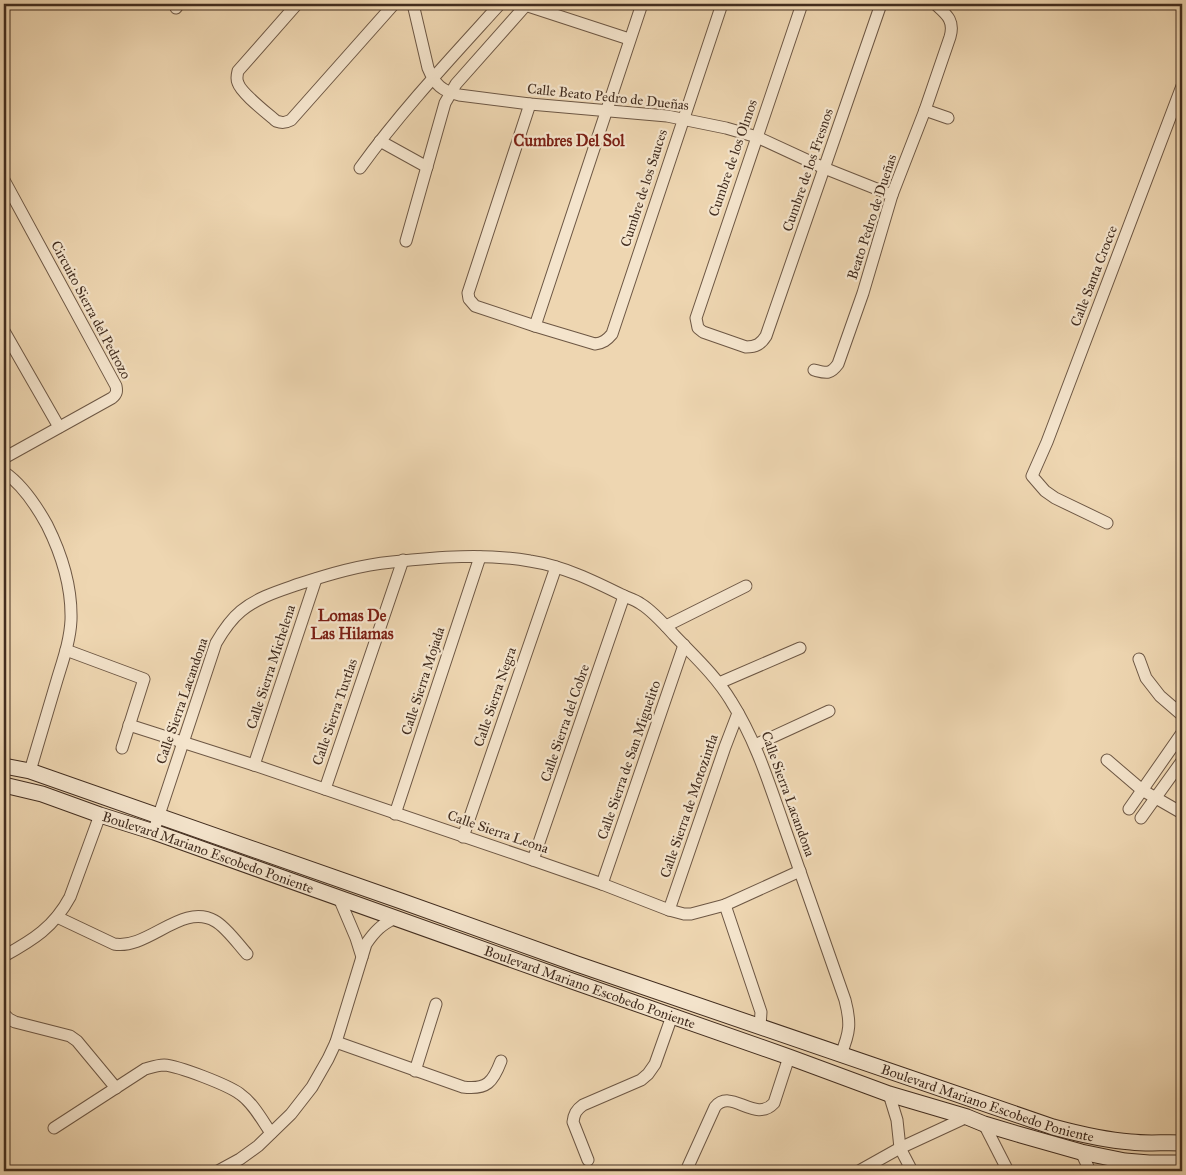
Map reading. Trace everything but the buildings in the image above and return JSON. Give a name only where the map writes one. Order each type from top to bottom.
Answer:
[{"type":"street","points":[[297,4],[238,71],[237,75],[237,81],[242,90],[276,121],[282,123],[291,120],[394,4]]},
{"type":"street","points":[[413,4],[432,78]]},
{"type":"street","points":[[360,168],[432,78],[500,4]]},
{"type":"street","points":[[530,104],[468,293],[471,303],[475,306],[535,326],[642,4]]},
{"type":"street","name":"Cumbre de los Sauces","points":[[535,326],[595,344],[602,343],[612,334],[682,119],[722,4]]},
{"type":"street","name":"Cumbre de los Olmos","points":[[759,345],[746,348],[703,332],[698,328],[696,318],[802,4]]},
{"type":"street","name":"Cumbre de los Fresnos","points":[[759,345],[766,336],[881,4]]},
{"type":"street","name":"Beato Pedro de Dueñas","points":[[814,370],[826,373],[833,370],[838,364],[863,293],[892,196],[925,110],[952,31],[952,23],[947,15],[935,4]]},
{"type":"street","points":[[406,241],[445,103],[450,92],[526,5],[629,39]]},
{"type":"street","name":"Calle Beato Pedro de Dueñas","points":[[432,78],[441,88],[459,95],[530,104],[667,116],[726,128],[757,137],[824,168],[892,196]]},
{"type":"street","name":"Calle Santa Crocce","points":[[1107,523],[1055,498],[1045,491],[1032,476],[1047,442],[1182,86]]},
{"type":"street","points":[[925,110],[948,118]]},
{"type":"street","points":[[380,141],[428,167]]},
{"type":"street","name":"Circuito Sierra del Pedrozo","points":[[4,180],[117,391],[116,395],[112,398],[4,458]]},
{"type":"street","points":[[4,331],[59,427]]},
{"type":"street","points":[[4,472],[14,479],[25,491],[45,522],[62,560],[71,606],[66,650],[30,771]]},
{"type":"street","name":"Calle Sierra Lacandona","points":[[154,832],[216,643],[228,624],[242,610],[254,602],[271,594],[350,569],[403,560],[449,557],[510,558],[556,567],[606,587],[641,604],[666,626],[719,683],[738,713],[755,744],[845,1000],[849,1025],[841,1054]]},
{"type":"street","name":"Calle Sierra Mojada","points":[[395,814],[480,557]]},
{"type":"street","name":"Calle Sierra Tuxtlas","points":[[325,789],[403,560]]},
{"type":"street","name":"Calle Sierra Negra","points":[[463,837],[556,567]]},
{"type":"street","name":"Calle Sierra Michelena","points":[[254,764],[316,579]]},
{"type":"street","points":[[666,626],[746,586]]},
{"type":"street","name":"Calle Sierra del Cobre","points":[[533,860],[624,596]]},
{"type":"street","name":"Calle Sierra de San Miguelito","points":[[602,884],[684,645]]},
{"type":"street","points":[[719,683],[800,648]]},
{"type":"street","points":[[66,650],[144,679],[122,748]]},
{"type":"street","points":[[1140,659],[1146,678],[1160,696],[1182,714]]},
{"type":"street","points":[[755,744],[829,711]]},
{"type":"street","name":"Calle Sierra de Motozintla","points":[[669,910],[738,713]]},
{"type":"street","name":"Calle Sierra Leona","points":[[129,725],[254,764],[602,884],[669,910],[691,914],[725,905],[800,871]]},
{"type":"street","points":[[1128,809],[1182,732]]},
{"type":"street","points":[[1107,760],[1142,790],[1182,813]]},
{"type":"street","points":[[1141,818],[1182,761]]},
{"type":"street","name":"Boulevard Mariano Escobedo Poniente","points":[[4,766],[30,771],[577,964],[1053,1127],[1108,1140],[1182,1143]]},
{"type":"street","name":"Boulevard Mariano Escobedo Poniente","points":[[4,784],[42,794],[154,832],[889,1094],[1081,1152],[1125,1161],[1176,1166]]},
{"type":"street","points":[[4,953],[39,935],[57,917],[70,897],[100,815]]},
{"type":"street","points":[[339,898],[362,957]]},
{"type":"street","points":[[725,905],[761,1012],[760,1027]]},
{"type":"street","points":[[57,917],[114,944],[121,945],[138,941],[187,918],[198,916],[216,921],[247,954]]},
{"type":"street","points":[[218,1171],[258,1146],[291,1114],[312,1087],[336,1042],[366,944],[384,924],[395,918]]},
{"type":"street","points":[[572,981],[577,964]]},
{"type":"street","points":[[415,1071],[436,1004]]},
{"type":"street","points":[[4,1014],[15,1022],[70,1036],[77,1041],[116,1088]]},
{"type":"street","points":[[588,1160],[573,1122],[577,1109],[582,1105],[641,1080],[648,1074],[655,1064],[672,1016]]},
{"type":"street","points":[[336,1042],[463,1088],[480,1087],[487,1084],[496,1075],[501,1061]]},
{"type":"street","points":[[686,1171],[718,1103],[730,1101],[758,1110],[770,1108],[774,1103],[789,1057]]},
{"type":"street","points":[[54,1128],[145,1069],[163,1065],[173,1066],[219,1083],[241,1094],[271,1133]]},
{"type":"street","points":[[889,1094],[897,1120],[900,1148],[912,1171]]},
{"type":"street","points":[[859,1171],[900,1148],[967,1117]]},
{"type":"street","points":[[984,1124],[1008,1171]]},
{"type":"street","points":[[1081,1152],[1090,1171]]},
{"type":"district","name":"Cumbres Del Sol","points":[[569,140]]},
{"type":"district","name":"Lomas De Las Hilamas","points":[[352,624]]}]
